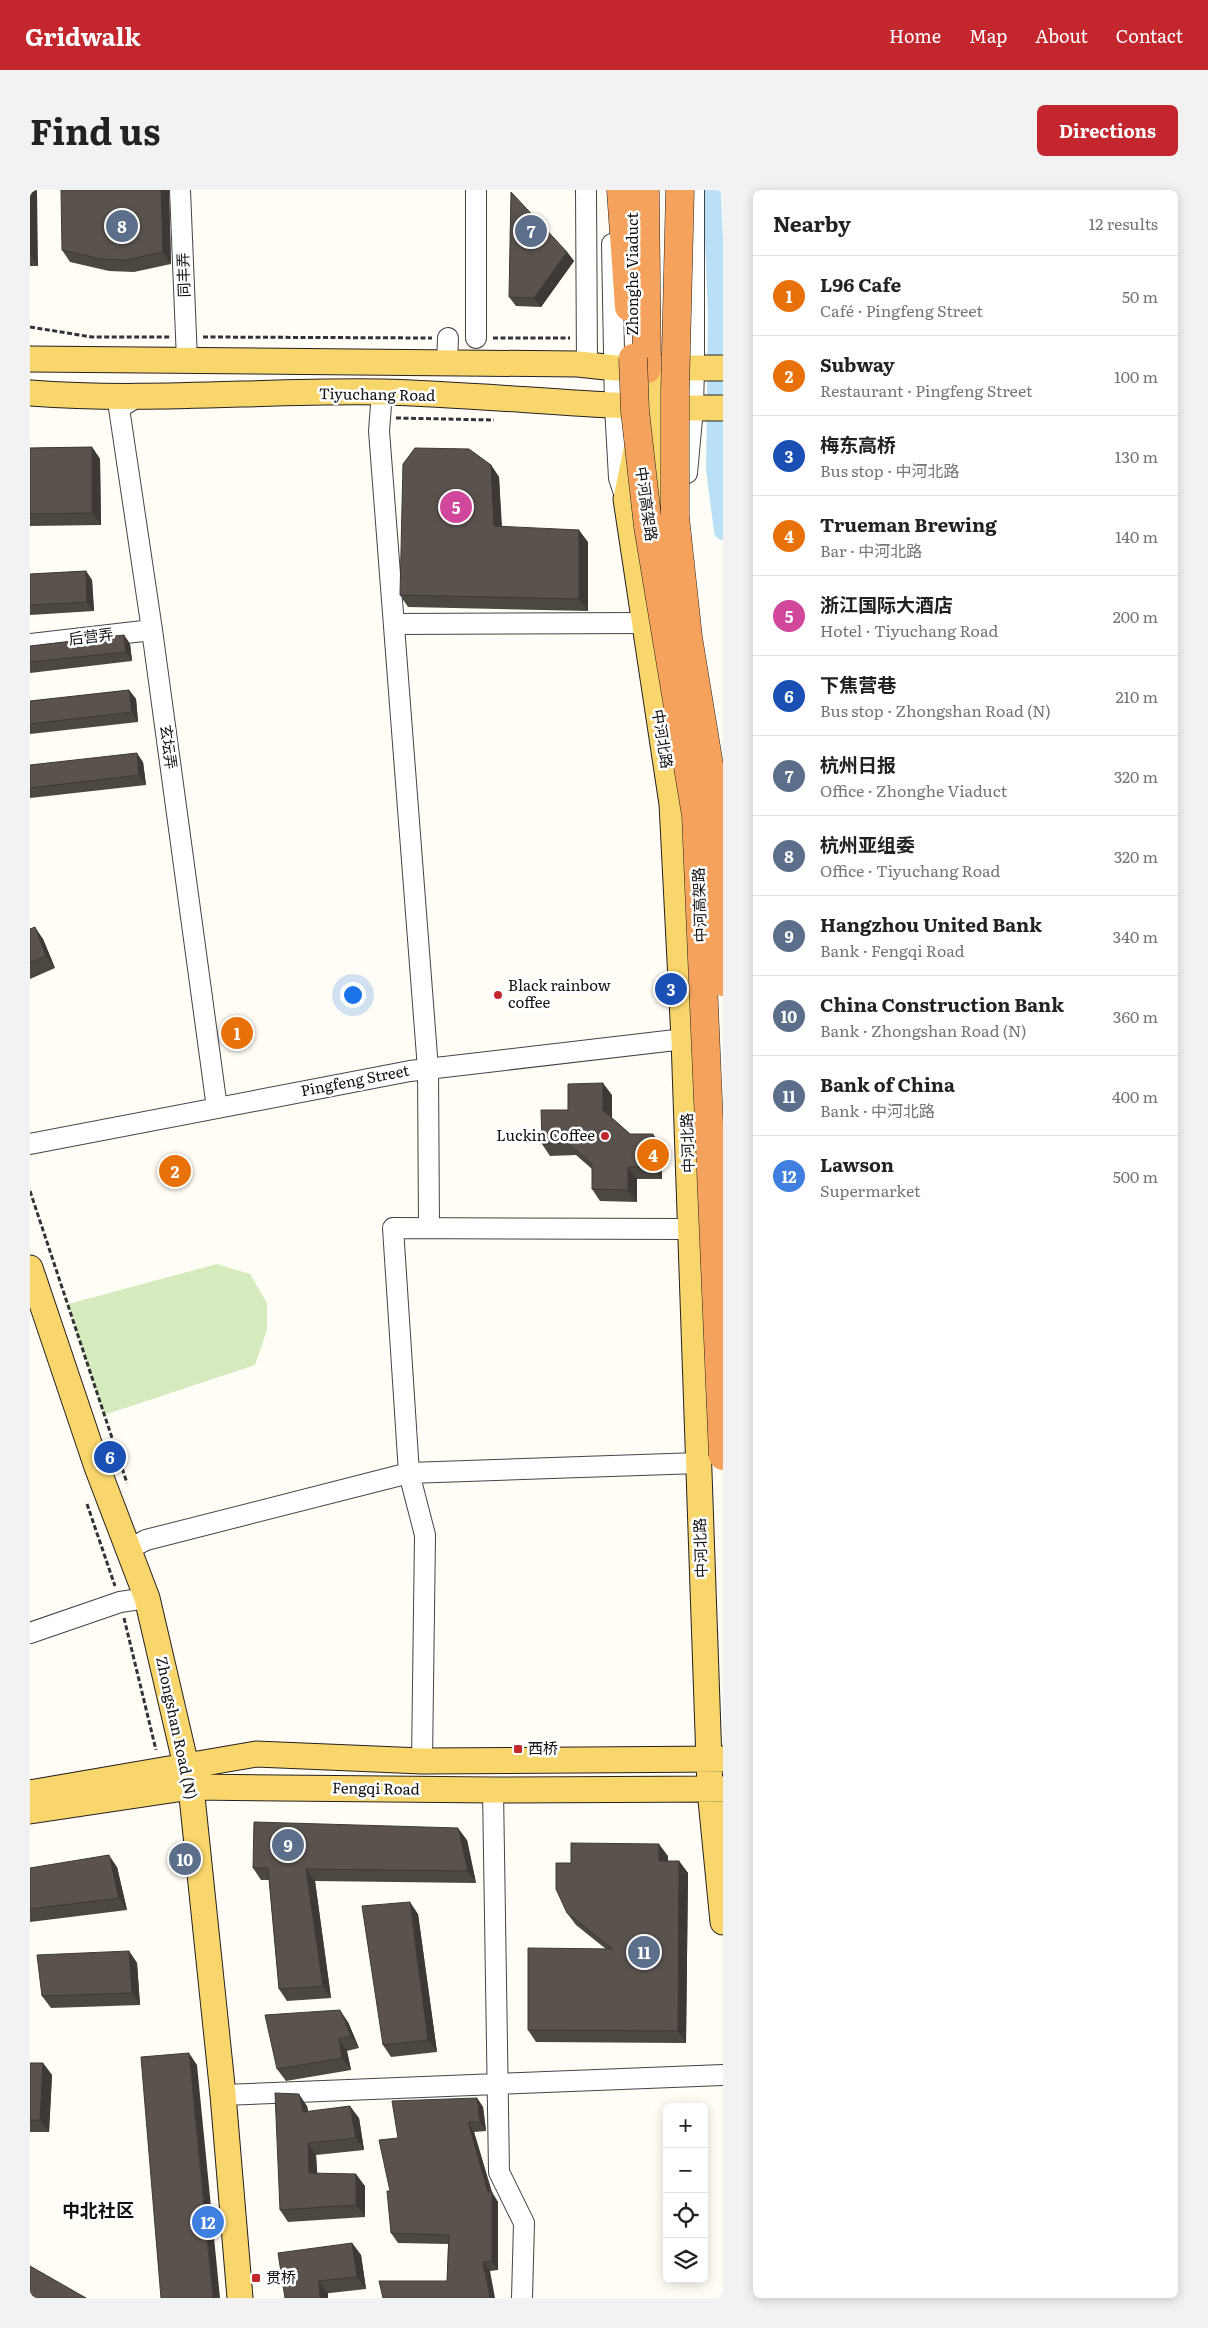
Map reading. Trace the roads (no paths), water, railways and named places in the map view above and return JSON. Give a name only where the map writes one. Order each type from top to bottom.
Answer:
[{"type":"highway","points":[[621,190],[642,361]]},
{"type":"highway","name":"Zhonghe Viaduct","points":[[632,190],[642,361]]},
{"type":"highway","points":[[642,361],[645,190]]},
{"type":"highway","points":[[642,361],[657,190]]},
{"type":"highway","name":"中河高架路","points":[[680,190],[675,392],[675,517],[688,637],[716,808],[723,982]]},
{"type":"highway","name":"中河高架路","points":[[642,361],[634,411],[648,526],[696,815],[711,1459]]},
{"type":"main road","points":[[30,359],[187,349],[447,363],[587,365],[642,361],[694,367],[723,368]]},
{"type":"main road","name":"中河北路","points":[[642,361],[653,407],[662,513],[694,613],[723,778]]},
{"type":"main road","name":"Tiyuchang Road","points":[[30,393],[137,397],[382,392],[615,406],[723,408]]},
{"type":"main road","name":"中河北路","points":[[653,407],[626,500],[672,804],[684,1039],[690,1229],[711,1459],[716,1790],[723,1922]]},
{"type":"main road","name":"Zhongshan Road (N)","points":[[30,1268],[97,1467],[147,1598],[189,1777],[223,2095],[240,2298]]},
{"type":"main road","points":[[30,1793],[161,1770],[189,1777],[256,1754],[422,1761],[716,1759]]},
{"type":"main road","name":"Fengqi Road","points":[[30,1811],[189,1777],[493,1790],[716,1790]]},
{"type":"street","name":"同丰弄","points":[[180,190],[187,349]]},
{"type":"street","points":[[476,190],[476,338]]},
{"type":"street","points":[[586,190],[587,365]]},
{"type":"street","points":[[611,190],[642,361]]},
{"type":"street","points":[[694,190],[693,408],[686,467],[694,613]]},
{"type":"street","points":[[626,500],[619,478],[615,406],[642,361],[694,300]]},
{"type":"street","points":[[447,363],[448,338]]},
{"type":"street","points":[[382,392],[379,431],[428,1069],[429,1228]]},
{"type":"street","name":"玄坛弄","points":[[137,397],[119,408],[152,630],[217,1108]]},
{"type":"street","points":[[394,624],[644,623]]},
{"type":"street","name":"后营弄","points":[[30,644],[152,630]]},
{"type":"street","name":"Pingfeng Street","points":[[30,1144],[428,1069],[684,1039]]},
{"type":"street","points":[[422,1761],[425,1536],[409,1473],[394,1228],[690,1229]]},
{"type":"street","points":[[129,1549],[146,1540],[409,1473],[711,1459]]},
{"type":"street","points":[[30,1632],[120,1602],[147,1598]]},
{"type":"street","points":[[493,1790],[500,2172],[524,2223],[522,2298]]},
{"type":"street","points":[[223,2095],[723,2075]]},
{"type":"waterway","points":[[712,190],[717,316],[715,469],[723,531]]},
{"type":"place","name":"杭州亚组委","points":[[122,226]]},
{"type":"place","name":"杭州日报","points":[[531,231]]},
{"type":"place","name":"浙江国际大酒店","points":[[456,507]]},
{"type":"place","name":"梅东高桥","points":[[671,989]]},
{"type":"place","name":"Black rainbow coffee","points":[[498,995]]},
{"type":"place","name":"L96 Cafe","points":[[237,1033]]},
{"type":"place","name":"Luckin Coffee","points":[[605,1136]]},
{"type":"place","name":"Trueman Brewing","points":[[653,1155]]},
{"type":"place","name":"Subway","points":[[175,1171]]},
{"type":"place","name":"下焦营巷","points":[[110,1457]]},
{"type":"place","name":"西桥","points":[[518,1749]]},
{"type":"place","name":"Hangzhou United Bank","points":[[288,1845]]},
{"type":"place","name":"China Construction Bank","points":[[185,1859]]},
{"type":"place","name":"Bank of China","points":[[644,1952]]},
{"type":"place","name":"Lawson","points":[[208,2222]]},
{"type":"place","name":"贯桥","points":[[256,2278]]},
{"type":"district","name":"中北社区","points":[[98,2211]]}]
